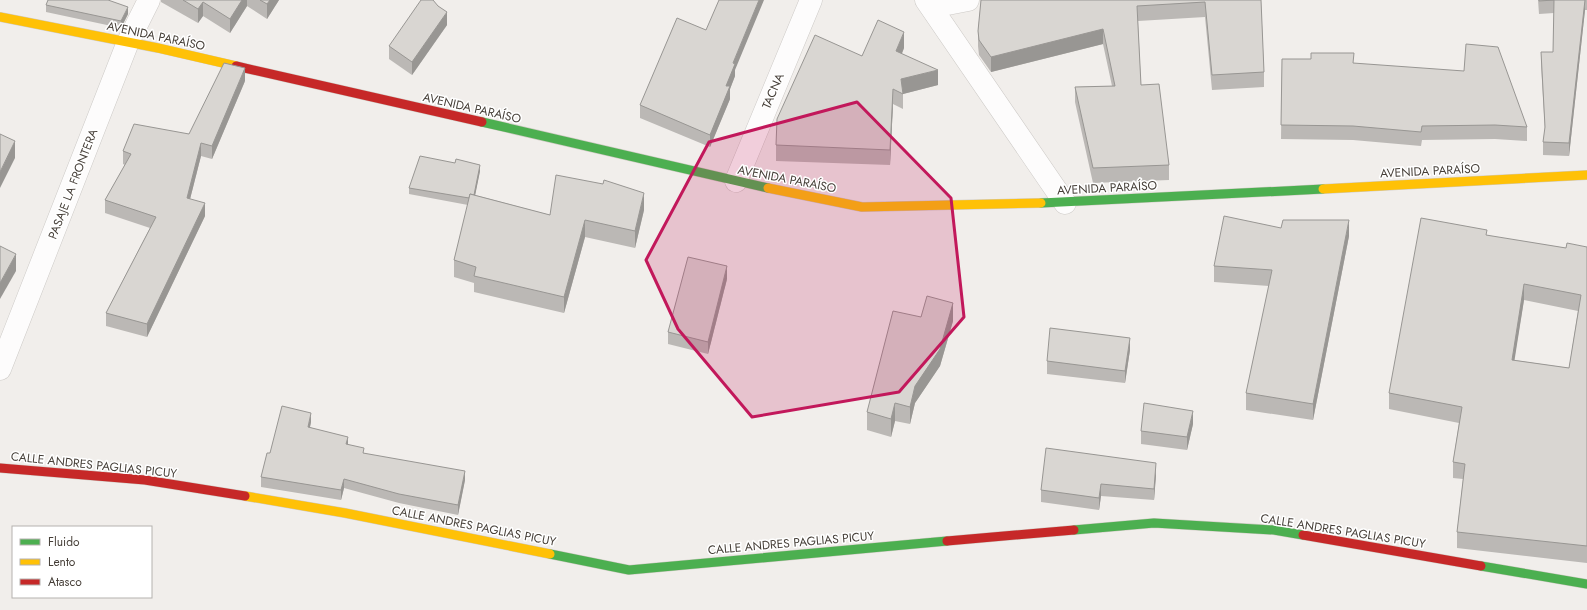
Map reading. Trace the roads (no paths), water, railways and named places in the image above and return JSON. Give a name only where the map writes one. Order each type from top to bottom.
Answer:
[{"type":"street","name":"PASAJE LA FRONTERA","points":[[0,369],[128,42],[149,0]]},
{"type":"street","name":"TACNA","points":[[736,181],[811,0]]},
{"type":"street","points":[[968,0],[929,3],[1065,203]]},
{"type":"street","name":"AVENIDA PARAÍSO","points":[[0,17],[128,42],[736,181],[862,206],[1065,203],[1587,175]]},
{"type":"street","name":"CALLE ANDRES PAGLIAS PICUY","points":[[0,468],[145,480],[345,513],[629,570],[1154,523],[1274,530],[1587,584]]}]
